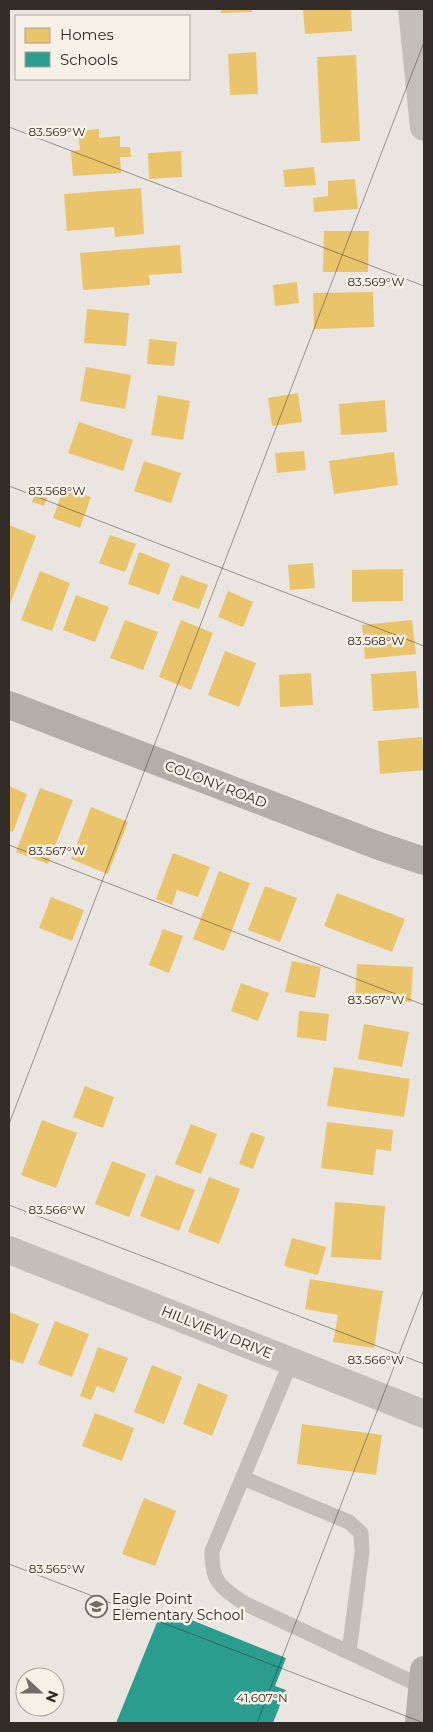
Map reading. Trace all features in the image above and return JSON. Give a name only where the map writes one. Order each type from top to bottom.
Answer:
[{"type":"street","points":[[412,9],[424,127]]},
{"type":"street","name":"COLONY ROAD","points":[[9,705],[424,861]]},
{"type":"street","name":"HILLVIEW DRIVE","points":[[9,1250],[424,1414]]},
{"type":"street","points":[[420,1723],[423,1679]]},
{"type":"lane","points":[[291,1362],[212,1551],[211,1570],[224,1590],[244,1603],[349,1652],[423,1679]]},
{"type":"lane","points":[[243,1478],[349,1522],[361,1533],[362,1552],[349,1652]]},
{"type":"building: Homes","points":[[221,9],[252,9],[252,12],[221,13]]},
{"type":"building: Homes","points":[[303,9],[351,9],[352,31],[305,34]]},
{"type":"building: Homes","points":[[256,52],[258,94],[230,95],[228,54]]},
{"type":"building: Homes","points":[[356,55],[360,141],[321,143],[317,57]]},
{"type":"building: Homes","points":[[99,129],[99,138],[120,136],[120,147],[130,147],[131,157],[120,157],[121,173],[73,176],[71,151],[80,150],[78,131]]},
{"type":"building: Homes","points":[[181,151],[182,177],[149,179],[148,153]]},
{"type":"building: Homes","points":[[314,167],[316,185],[285,187],[283,170]]},
{"type":"building: Homes","points":[[355,179],[358,209],[314,212],[313,198],[328,196],[328,181]]},
{"type":"building: Homes","points":[[141,188],[144,234],[115,237],[114,227],[67,231],[64,194]]},
{"type":"building: Homes","points":[[324,231],[369,231],[368,272],[323,272]]},
{"type":"building: Homes","points":[[180,245],[182,273],[149,275],[150,285],[83,290],[80,253]]},
{"type":"building: Homes","points":[[297,282],[299,303],[275,306],[273,285]]},
{"type":"building: Homes","points":[[373,292],[374,327],[314,329],[313,293]]},
{"type":"building: Homes","points":[[87,309],[129,313],[126,346],[84,343]]},
{"type":"building: Homes","points":[[149,339],[177,342],[174,366],[147,364]]},
{"type":"building: Homes","points":[[86,367],[131,375],[125,409],[80,401]]},
{"type":"building: Homes","points":[[298,393],[302,422],[272,426],[268,398]]},
{"type":"building: Homes","points":[[158,395],[190,401],[183,440],[151,435]]},
{"type":"building: Homes","points":[[385,400],[387,432],[341,435],[339,404]]},
{"type":"building: Homes","points":[[79,422],[133,440],[123,471],[68,453]]},
{"type":"building: Homes","points":[[304,451],[306,470],[277,473],[275,453]]},
{"type":"building: Homes","points":[[394,452],[398,485],[334,494],[329,461]]},
{"type":"building: Homes","points":[[144,461],[181,473],[171,503],[134,491]]},
{"type":"building: Homes","points":[[38,485],[50,489],[44,506],[32,502]]},
{"type":"building: Homes","points":[[64,488],[91,497],[80,528],[53,518]]},
{"type":"building: Homes","points":[[9,525],[36,536],[9,607]]},
{"type":"building: Homes","points":[[110,535],[136,544],[125,572],[99,563]]},
{"type":"building: Homes","points":[[139,552],[170,564],[159,595],[128,584]]},
{"type":"building: Homes","points":[[313,563],[315,588],[290,590],[288,565]]},
{"type":"building: Homes","points":[[403,569],[403,601],[352,602],[352,570]]},
{"type":"building: Homes","points":[[40,571],[70,583],[52,631],[21,620]]},
{"type":"building: Homes","points":[[181,575],[208,585],[199,609],[172,600]]},
{"type":"building: Homes","points":[[228,591],[253,602],[243,627],[218,617]]},
{"type":"building: Homes","points":[[76,595],[109,607],[95,642],[63,630]]},
{"type":"building: Homes","points":[[125,620],[158,632],[143,670],[110,658]]},
{"type":"building: Homes","points":[[181,620],[213,633],[191,690],[159,677]]},
{"type":"building: Homes","points":[[412,620],[416,654],[365,659],[362,625]]},
{"type":"building: Homes","points":[[225,651],[256,663],[239,707],[208,695]]},
{"type":"building: Homes","points":[[416,671],[419,708],[373,711],[371,674]]},
{"type":"building: Homes","points":[[311,673],[313,705],[280,707],[279,675]]},
{"type":"building: Homes","points":[[422,737],[424,770],[380,774],[378,741]]},
{"type":"building: Homes","points":[[9,786],[27,794],[13,832],[9,831]]},
{"type":"building: Homes","points":[[40,788],[73,800],[48,864],[16,852]]},
{"type":"building: Homes","points":[[91,807],[128,822],[108,874],[71,859]]},
{"type":"building: Homes","points":[[173,853],[210,867],[198,897],[177,890],[172,905],[156,899]]},
{"type":"building: Homes","points":[[219,871],[250,883],[224,951],[193,939]]},
{"type":"building: Homes","points":[[265,886],[297,898],[280,942],[248,930]]},
{"type":"building: Homes","points":[[337,893],[405,919],[392,952],[324,926]]},
{"type":"building: Homes","points":[[51,897],[84,910],[72,941],[39,928]]},
{"type":"building: Homes","points":[[163,929],[183,936],[169,973],[149,965]]},
{"type":"building: Homes","points":[[292,961],[321,967],[315,998],[285,992]]},
{"type":"building: Homes","points":[[357,964],[413,967],[411,1002],[355,999]]},
{"type":"building: Homes","points":[[241,983],[269,993],[258,1021],[231,1011]]},
{"type":"building: Homes","points":[[299,1011],[329,1014],[326,1041],[297,1037]]},
{"type":"building: Homes","points":[[364,1024],[409,1032],[402,1067],[358,1059]]},
{"type":"building: Homes","points":[[334,1067],[410,1079],[404,1117],[327,1106]]},
{"type":"building: Homes","points":[[85,1086],[114,1097],[103,1128],[73,1117]]},
{"type":"building: Homes","points":[[42,1120],[77,1133],[56,1188],[21,1175]]},
{"type":"building: Homes","points":[[327,1122],[393,1130],[391,1151],[376,1149],[373,1175],[321,1168]]},
{"type":"building: Homes","points":[[191,1124],[217,1134],[201,1174],[175,1164]]},
{"type":"building: Homes","points":[[251,1132],[265,1137],[253,1169],[239,1164]]},
{"type":"building: Homes","points":[[112,1161],[146,1174],[129,1217],[95,1204]]},
{"type":"building: Homes","points":[[156,1175],[195,1190],[179,1231],[140,1216]]},
{"type":"building: Homes","points":[[209,1177],[240,1189],[219,1244],[188,1232]]},
{"type":"building: Homes","points":[[335,1202],[385,1206],[381,1260],[331,1257]]},
{"type":"building: Homes","points":[[292,1238],[326,1247],[318,1275],[284,1266]]},
{"type":"building: Homes","points":[[310,1279],[383,1291],[374,1348],[333,1342],[338,1315],[305,1309]]},
{"type":"building: Homes","points":[[9,1312],[39,1324],[23,1364],[9,1359]]},
{"type":"building: Homes","points":[[55,1321],[89,1334],[72,1377],[38,1364]]},
{"type":"building: Homes","points":[[98,1347],[128,1358],[114,1393],[97,1386],[91,1400],[80,1396]]},
{"type":"building: Homes","points":[[152,1365],[182,1377],[164,1424],[134,1412]]},
{"type":"building: Homes","points":[[198,1383],[228,1395],[212,1436],[183,1424]]},
{"type":"building: Homes","points":[[95,1413],[134,1428],[122,1461],[82,1446]]},
{"type":"building: Homes","points":[[302,1424],[382,1435],[376,1475],[297,1464]]},
{"type":"building: Homes","points":[[144,1498],[176,1511],[155,1566],[122,1554]]},
{"type":"building: Schools","points":[[160,1615],[182,1623],[184,1617],[286,1658],[275,1686],[286,1690],[273,1723],[116,1723]]},
{"type":"place","name":"Eagle Point Elementary School","points":[[96,1607]]}]
